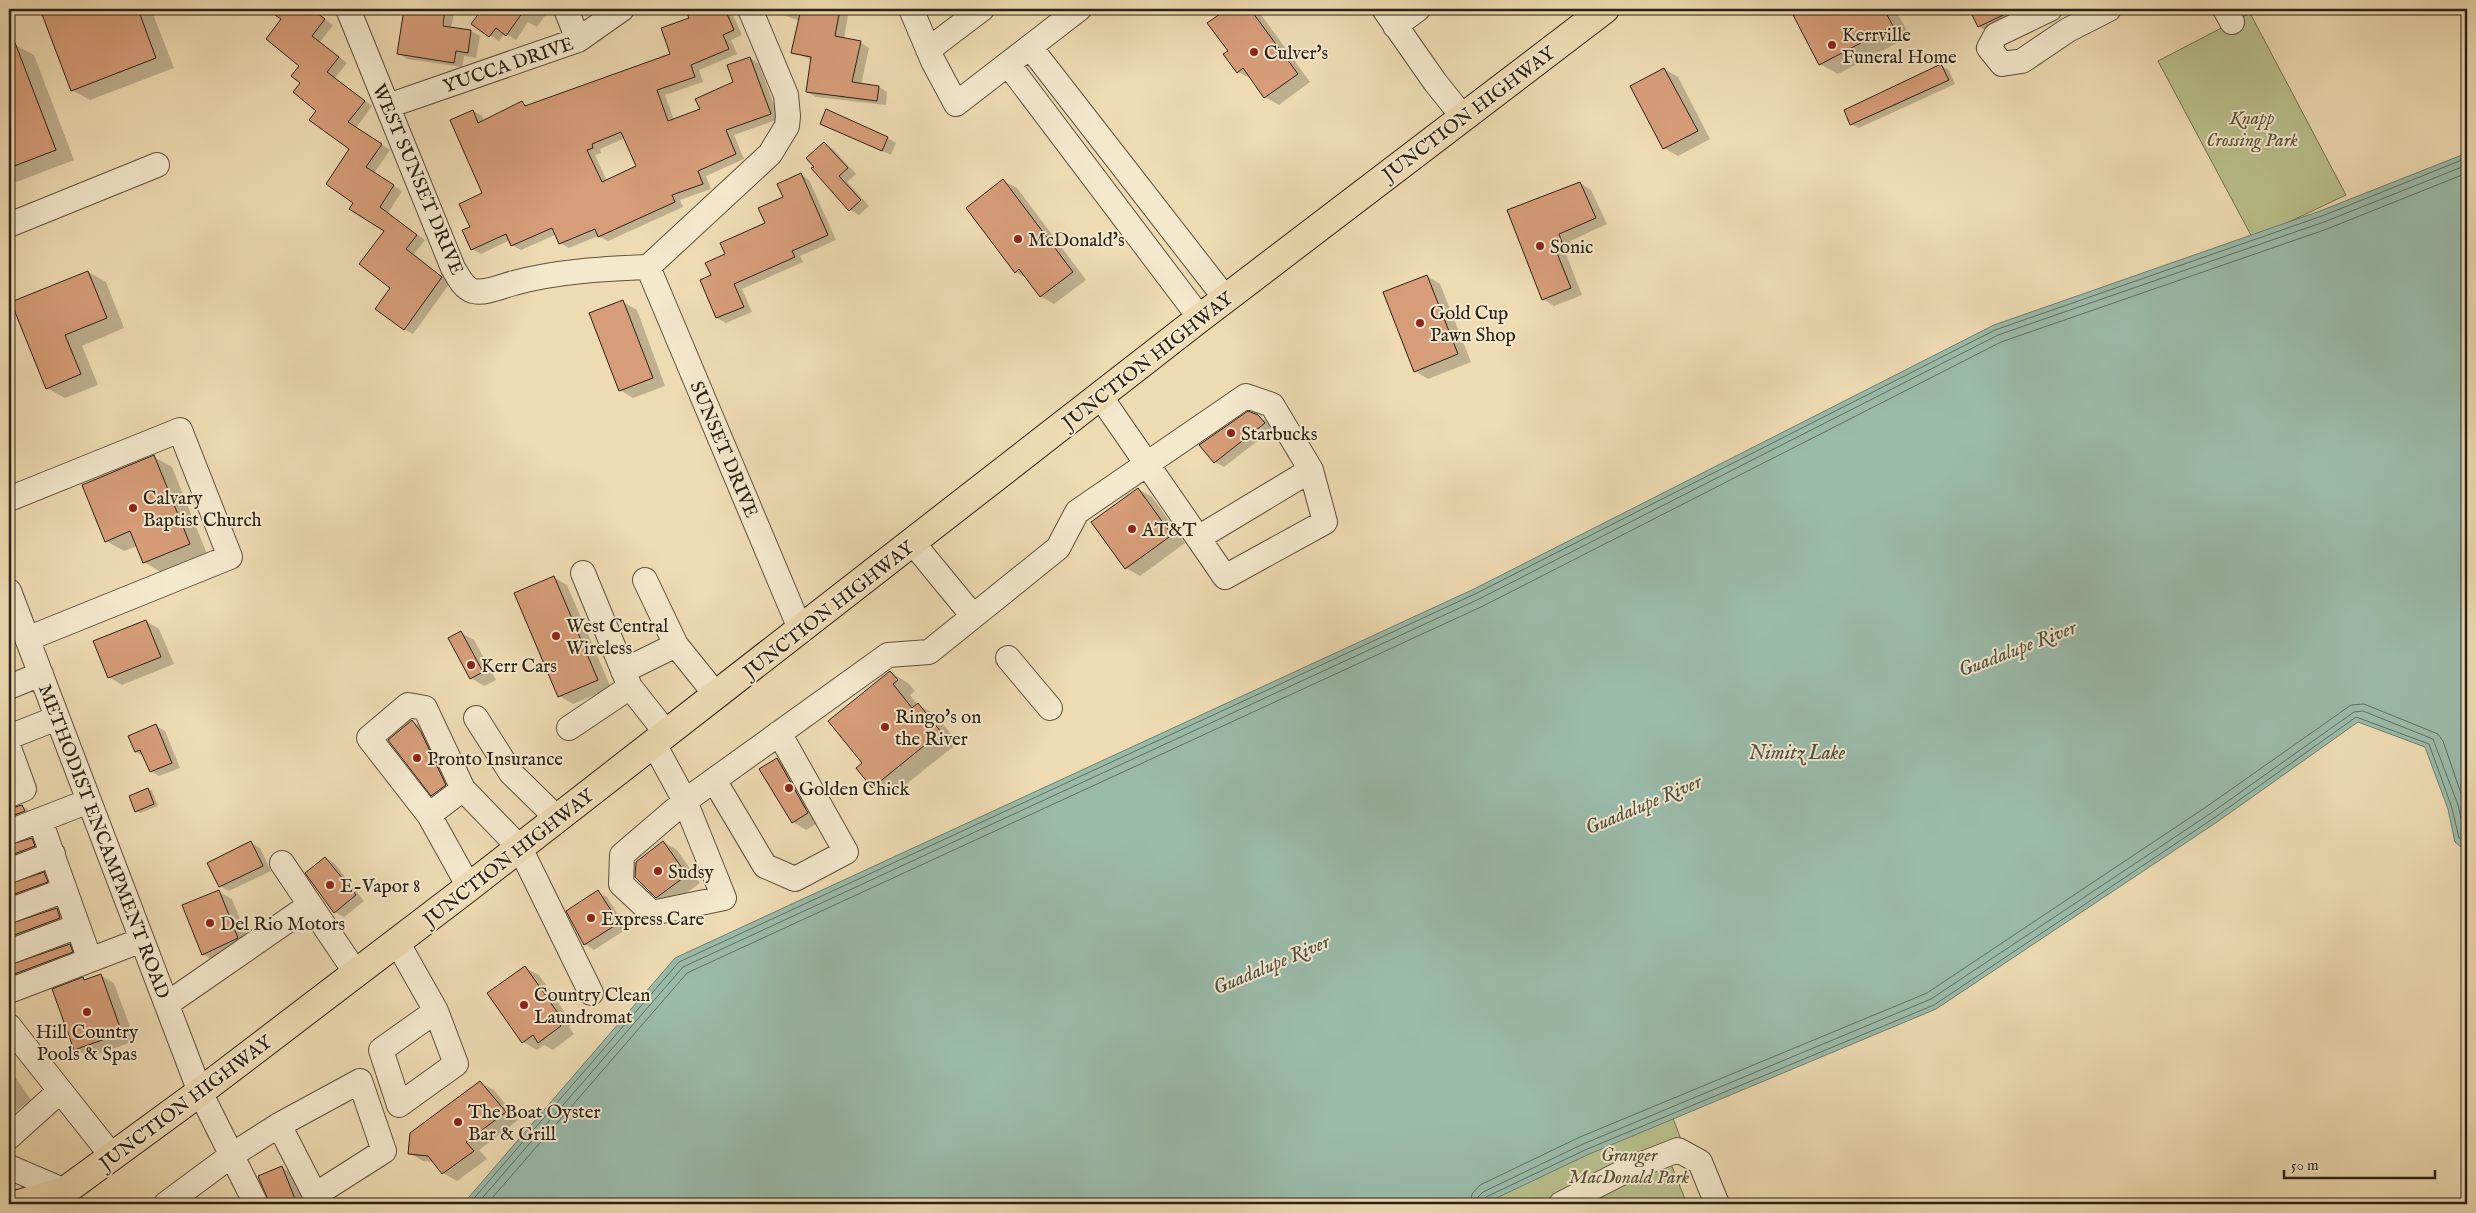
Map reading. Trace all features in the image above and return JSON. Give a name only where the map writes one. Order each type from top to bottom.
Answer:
[{"type":"main road","name":"JUNCTION HIGHWAY","points":[[56,1198],[200,1092],[558,819],[1200,318],[1605,9]]},
{"type":"main road","points":[[19,1204],[56,1198]]},
{"type":"street","name":"WEST SUNSET DRIVE","points":[[348,9],[453,268],[462,283],[471,290],[482,292],[521,281],[552,276],[648,267]]},
{"type":"street","points":[[566,9],[578,40]]},
{"type":"street","name":"YUCCA DRIVE","points":[[388,106],[578,40],[622,9]]},
{"type":"street","points":[[648,267],[770,154],[786,126],[788,116],[786,95],[750,9]]},
{"type":"street","points":[[911,9],[928,50],[956,104],[1079,9]]},
{"type":"street","points":[[928,50],[982,9]]},
{"type":"street","points":[[1418,9],[1390,17],[1463,117]]},
{"type":"street","points":[[2050,9],[1996,35],[1989,48],[2002,64],[2022,61],[2097,12]]},
{"type":"street","points":[[2057,9],[2068,30]]},
{"type":"street","points":[[1030,47],[1226,299]]},
{"type":"street","points":[[1008,64],[1200,318]]},
{"type":"street","points":[[9,225],[157,165]]},
{"type":"street","name":"SUNSET DRIVE","points":[[648,267],[801,631]]},
{"type":"street","points":[[583,573],[626,679],[660,739],[685,801],[724,898],[652,913],[620,884],[622,855],[685,801],[888,655],[929,652],[1058,548],[1077,512],[1148,464],[1246,396],[1272,405],[1311,470],[1326,522],[1225,577],[1148,464],[1100,396]]},
{"type":"street","points":[[9,499],[180,430],[230,557],[27,639]]},
{"type":"street","points":[[1198,538],[1311,470]]},
{"type":"street","points":[[913,543],[973,616]]},
{"type":"street","points":[[645,580],[676,645],[716,696]]},
{"type":"street","name":"METHODIST ENCAMPMENT ROAD","points":[[9,591],[200,1092],[256,1204]]},
{"type":"street","points":[[569,728],[626,679],[676,645]]},
{"type":"street","points":[[1008,658],[1050,708]]},
{"type":"street","points":[[9,687],[41,674]]},
{"type":"street","points":[[469,887],[429,815],[369,738],[408,705],[425,708],[463,789],[520,848],[591,993]]},
{"type":"street","points":[[9,736],[57,718]]},
{"type":"street","points":[[476,718],[511,773],[558,819]]},
{"type":"street","points":[[714,780],[765,866],[795,879],[846,852],[779,733]]},
{"type":"street","points":[[9,748],[24,790],[9,796]]},
{"type":"street","points":[[429,815],[463,789]]},
{"type":"street","points":[[9,832],[89,801]]},
{"type":"street","points":[[40,820],[90,960]]},
{"type":"street","points":[[9,871],[53,854]]},
{"type":"street","points":[[282,863],[356,973]]},
{"type":"street","points":[[9,911],[65,890]]},
{"type":"street","points":[[167,1004],[310,905]]},
{"type":"street","points":[[9,952],[78,926]]},
{"type":"street","points":[[9,991],[142,940]]},
{"type":"street","points":[[397,942],[436,1011]]},
{"type":"street","points":[[9,1026],[112,1156]]},
{"type":"street","points":[[166,1204],[232,1154],[279,1125],[360,1081],[384,1151],[315,1195],[279,1125]]},
{"type":"street","points":[[9,1137],[60,1091]]},
{"type":"street","points":[[1561,1204],[1629,1169],[1678,1150],[1700,1162],[1717,1204]]},
{"type":"street","points":[[293,1152],[290,1167],[306,1204]]},
{"type":"street","points":[[9,1167],[56,1198]]},
{"type":"green space","name":"Knapp Crossing Park","points":[[2250,13],[2346,195],[2253,239],[2158,61]]},
{"type":"green space","name":"Granger MacDonald Park","points":[[1665,1097],[1682,1142],[1665,1149],[1687,1204],[1459,1204]]},
{"type":"water","name":"Nimitz Lake","points":[[2467,153],[2467,705],[2465,709],[2467,712],[2467,852],[2455,842],[2448,809],[2425,747],[2358,722],[2217,822],[1936,1009],[1587,1155],[1484,1204],[463,1204],[675,958],[1474,589],[1994,325],[2320,211]]},
{"type":"building","points":[[40,9],[138,9],[156,58],[71,91]]},
{"type":"building","points":[[266,9],[312,9],[325,19],[312,36],[339,57],[327,72],[365,101],[348,122],[382,144],[366,167],[394,185],[380,207],[417,235],[406,249],[442,277],[404,330],[375,309],[390,288],[359,264],[384,231],[349,209],[353,203],[326,184],[349,149],[309,120],[316,111],[293,92],[300,83],[291,76],[299,66],[266,39],[281,19]]},
{"type":"building","points":[[404,9],[445,9],[443,26],[471,30],[468,53],[456,51],[454,63],[397,54]]},
{"type":"building","points":[[482,9],[525,9],[506,36],[496,28],[489,37],[471,24]]},
{"type":"building","points":[[685,9],[725,9],[734,30],[723,35],[729,49],[691,65],[695,77],[657,90],[668,121],[700,109],[695,99],[733,82],[727,65],[750,57],[771,114],[726,130],[736,154],[698,171],[703,184],[672,195],[675,202],[598,237],[595,229],[559,244],[552,228],[511,246],[506,234],[471,250],[462,230],[470,227],[459,204],[482,193],[450,120],[473,110],[478,123],[522,101],[525,106],[670,54],[661,28],[689,18]],"holes":[[[621,132],[636,166],[602,182],[587,150],[593,148],[592,144]]]},
{"type":"building","points":[[801,9],[840,9],[835,36],[861,41],[852,82],[879,86],[877,101],[806,92],[811,57],[791,53]]},
{"type":"building","name":"Culver's","points":[[1227,9],[1250,9],[1298,74],[1264,98],[1243,68],[1237,73],[1223,54],[1228,51],[1207,23]]},
{"type":"building","name":"Kerrville Funeral Home","points":[[1790,9],[1884,9],[1893,26],[1819,65]]},
{"type":"building","points":[[1969,9],[2016,9],[1978,27]]},
{"type":"building","points":[[9,27],[56,150],[9,168]]},
{"type":"building","points":[[1941,64],[1949,80],[1850,125],[1844,110]]},
{"type":"building","points":[[1664,68],[1698,131],[1663,149],[1630,86]]},
{"type":"building","points":[[826,109],[888,137],[882,151],[820,124]]},
{"type":"building","points":[[824,142],[848,168],[839,176],[861,200],[849,211],[811,168],[814,167],[806,158]]},
{"type":"building","points":[[801,173],[828,235],[792,251],[795,257],[734,284],[744,307],[716,318],[700,280],[711,275],[705,263],[725,254],[720,243],[765,223],[758,208],[783,197],[777,184]]},
{"type":"building","name":"McDonald's","points":[[1003,179],[1073,272],[1040,297],[1019,269],[1015,273],[966,208]]},
{"type":"building","name":"Sonic","points":[[1580,182],[1596,218],[1559,234],[1563,245],[1555,248],[1571,288],[1542,300],[1507,210]]},
{"type":"building","points":[[88,271],[107,318],[65,335],[81,374],[46,389],[11,302]]},
{"type":"building","name":"Gold Cup Pawn Shop","points":[[1427,275],[1458,354],[1414,372],[1383,292]]},
{"type":"building","points":[[623,300],[653,378],[619,391],[589,313]]},
{"type":"building","name":"Starbucks","points":[[1248,411],[1258,415],[1265,423],[1214,463],[1199,445]]},
{"type":"building","name":"Calvary Baptist Church","points":[[154,455],[190,544],[143,563],[130,531],[105,542],[82,485]]},
{"type":"building","name":"AT&T","points":[[1138,488],[1172,535],[1125,569],[1091,522]]},
{"type":"building","name":"West Central Wireless","points":[[554,576],[598,680],[558,697],[514,593]]},
{"type":"building","points":[[146,620],[161,657],[108,678],[93,641]]},
{"type":"building","points":[[461,631],[483,672],[470,679],[448,638]]},
{"type":"building","name":"Ringo's on the River","points":[[890,671],[898,680],[893,684],[912,708],[918,703],[941,732],[872,788],[856,768],[862,763],[828,721]]},
{"type":"building","name":"Pronto Insurance","points":[[412,720],[421,732],[446,785],[431,796],[388,740]]},
{"type":"building","points":[[156,724],[172,763],[150,772],[140,750],[135,752],[128,736]]},
{"type":"building","name":"Golden Chick","points":[[777,758],[808,813],[792,823],[759,769]]},
{"type":"building","points":[[148,788],[154,804],[135,812],[129,796]]},
{"type":"building","points":[[22,805],[25,811],[9,817],[9,809]]},
{"type":"building","points":[[32,838],[35,846],[9,856],[9,845]]},
{"type":"building","points":[[251,841],[263,866],[219,887],[207,863]]},
{"type":"building","name":"Sudsy","points":[[663,841],[687,875],[656,898],[635,877],[636,862]]},
{"type":"building","name":"E-Vapor 8","points":[[325,857],[356,895],[334,913],[305,873]]},
{"type":"building","points":[[44,872],[48,882],[9,896],[9,884]]},
{"type":"building","name":"Del Rio Motors","points":[[219,890],[238,938],[202,955],[182,905]]},
{"type":"building","name":"Express Care","points":[[598,890],[619,923],[584,945],[566,911]]},
{"type":"building","points":[[57,908],[60,918],[9,937],[9,924]]},
{"type":"building","points":[[70,944],[73,952],[9,976],[9,965]]},
{"type":"building","name":"Country Clean Laundromat","points":[[525,966],[560,1016],[556,1019],[561,1026],[538,1043],[533,1035],[522,1043],[487,993]]},
{"type":"building","name":"Hill Country Pools & Spas","points":[[101,974],[122,1033],[74,1050],[52,989],[83,977],[84,980]]},
{"type":"building","name":"The Boat Oyster Bar & Grill","points":[[480,1081],[506,1112],[466,1142],[474,1151],[442,1174],[428,1156],[408,1154],[410,1133]]},
{"type":"building","points":[[282,1166],[297,1204],[270,1204],[258,1176]]},
{"type":"place","name":"Kerrville Funeral Home","points":[[1832,45]]},
{"type":"place","name":"Culver's","points":[[1254,52]]},
{"type":"place","name":"McDonald's","points":[[1018,239]]},
{"type":"place","name":"Sonic","points":[[1540,246]]},
{"type":"place","name":"Gold Cup Pawn Shop","points":[[1420,323]]},
{"type":"place","name":"Starbucks","points":[[1231,433]]},
{"type":"place","name":"Calvary Baptist Church","points":[[133,508]]},
{"type":"place","name":"AT&T","points":[[1132,529]]},
{"type":"place","name":"West Central Wireless","points":[[556,636]]},
{"type":"place","name":"Kerr Cars","points":[[471,665]]},
{"type":"place","name":"Ringo's on the River","points":[[885,727]]},
{"type":"place","name":"Pronto Insurance","points":[[417,758]]},
{"type":"place","name":"Golden Chick","points":[[789,788]]},
{"type":"place","name":"Sudsy","points":[[658,871]]},
{"type":"place","name":"E-Vapor 8","points":[[330,885]]},
{"type":"place","name":"Express Care","points":[[591,918]]},
{"type":"place","name":"Del Rio Motors","points":[[210,923]]},
{"type":"place","name":"Country Clean Laundromat","points":[[524,1005]]},
{"type":"place","name":"Hill Country Pools & Spas","points":[[87,1012]]},
{"type":"place","name":"The Boat Oyster Bar & Grill","points":[[458,1122]]},
{"type":"water label","name":"Guadalupe River","points":[[2017,648]]},
{"type":"water label","name":"Guadalupe River","points":[[1643,804]]},
{"type":"water label","name":"Guadalupe River","points":[[1271,964]]}]
